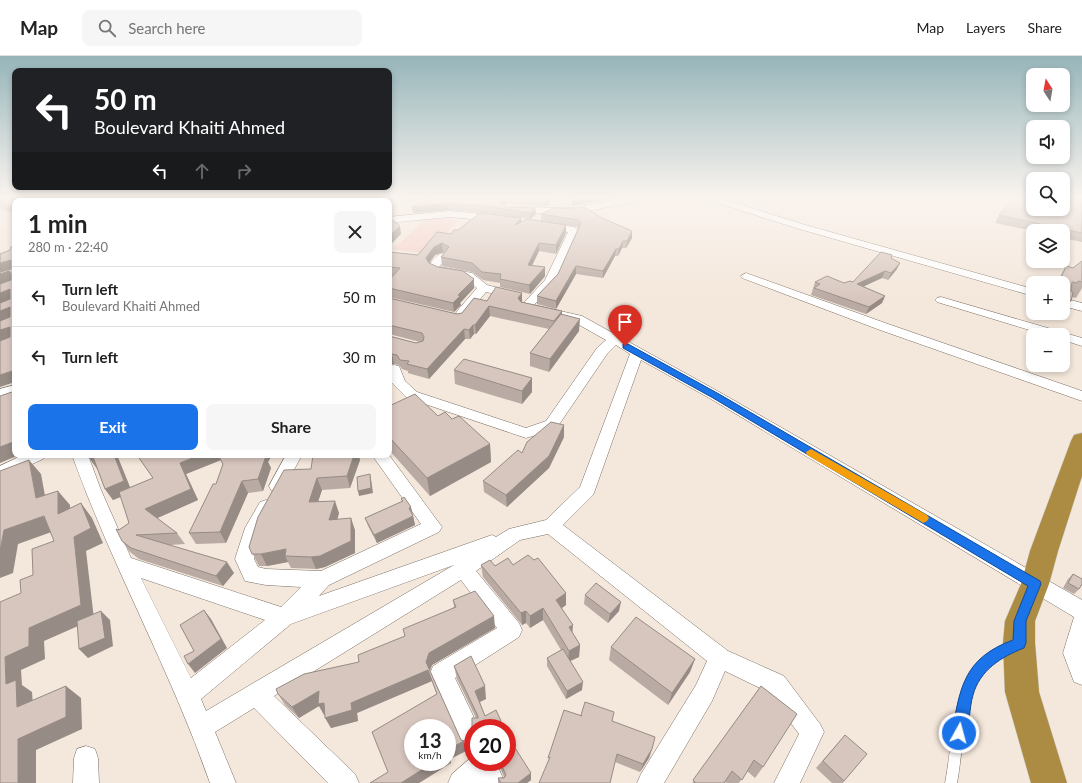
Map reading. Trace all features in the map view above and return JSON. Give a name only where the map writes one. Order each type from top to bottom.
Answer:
[{"type":"highway","points":[[1049,783],[1022,692],[1019,643],[1020,621],[1035,584],[1044,551],[1082,441]]},
{"type":"street","points":[[573,232],[550,281],[526,307],[578,319],[716,396],[1082,612]]},
{"type":"street","points":[[820,232],[1026,291]]},
{"type":"street","points":[[443,256],[433,267],[438,270],[468,275],[483,288],[533,300]]},
{"type":"street","points":[[746,276],[884,327],[1082,396]]},
{"type":"street","points":[[450,316],[458,318],[483,288]]},
{"type":"street","points":[[941,300],[1035,328]]},
{"type":"street","points":[[1070,304],[1082,308]]},
{"type":"street","points":[[1070,338],[1082,342]]},
{"type":"street","points":[[394,369],[399,383],[412,395],[526,433],[551,425],[602,351],[614,340]]},
{"type":"street","points":[[125,564],[284,617],[515,534],[551,526],[587,490],[637,352]]},
{"type":"street","points":[[0,394],[12,390]]},
{"type":"street","points":[[0,473],[31,458]]},
{"type":"street","points":[[81,458],[90,485],[125,564],[202,727],[222,783]]},
{"type":"street","points":[[292,458],[254,528],[244,560],[252,575],[266,577],[322,578]]},
{"type":"street","points":[[187,696],[284,617],[322,578],[433,527],[382,458]]},
{"type":"street","points":[[551,526],[720,658],[776,684],[812,732],[787,783]]},
{"type":"street","points":[[202,727],[463,568],[515,534]]},
{"type":"street","points":[[463,568],[512,630],[442,674],[464,722]]},
{"type":"street","points":[[1082,622],[1074,653],[1082,674]]},
{"type":"street","points":[[650,783],[704,693],[720,658]]},
{"type":"street","points":[[256,694],[346,783]]},
{"type":"street","points":[[86,758],[86,783]]},
{"type":"street","points":[[461,783],[484,771]]},
{"type":"lane","points":[[951,783],[958,748],[961,718],[966,695],[972,680],[980,668],[991,657],[1004,649],[1019,643]]},
{"type":"shaded area","points":[[412,232],[447,232],[426,254],[393,249]]},
{"type":"building","points":[[437,232],[451,234],[453,232],[563,232],[556,245],[539,243],[528,265],[545,267],[529,285],[500,279],[501,274],[482,272],[472,263],[441,257],[449,247],[442,243],[434,247],[426,258],[429,263],[438,267],[463,271],[474,279],[458,295],[460,296],[453,303],[392,289],[392,277],[400,268],[392,267],[392,252],[418,255]]},
{"type":"building","points":[[577,232],[632,232],[627,241],[623,241],[619,249],[616,249],[603,271],[576,266],[556,301],[537,296],[558,274]]},
{"type":"building","points":[[11,247],[12,371],[0,375],[0,341],[10,337],[10,327],[0,330],[0,321],[10,317],[10,307],[0,311],[0,303],[10,299],[10,289],[0,293],[0,284],[11,280],[11,273],[9,271],[0,274],[0,272],[11,269],[11,260],[0,263],[0,254],[10,250]]},
{"type":"building","points":[[881,252],[892,255],[891,258],[900,263],[891,273],[885,271],[857,284],[885,296],[869,307],[814,288],[820,284],[815,282],[827,276],[844,283],[850,281],[853,282]]},
{"type":"building","points":[[1082,261],[1082,282],[1072,282],[1071,291],[1073,293],[1071,301],[1070,276],[1062,276],[1065,268],[1073,268]]},
{"type":"building","points":[[496,287],[522,293],[518,298],[521,302],[562,311],[554,321],[489,306],[475,325],[473,325],[469,330],[464,329],[427,369],[407,364],[409,361],[400,360],[397,355],[392,354],[392,337],[416,343],[423,341],[424,337],[422,333],[392,326],[392,299],[457,314],[462,313],[474,298],[487,301]]},
{"type":"building","points":[[561,314],[580,319],[550,359],[530,353]]},
{"type":"building","points":[[464,359],[532,378],[522,391],[454,370]]},
{"type":"building","points":[[12,392],[12,442],[0,447],[0,396]]},
{"type":"building","points":[[415,394],[438,416],[445,412],[452,419],[459,416],[490,444],[427,478],[392,440],[392,405]]},
{"type":"building","points":[[551,422],[564,425],[549,456],[506,495],[483,481],[518,450],[522,453],[527,442]]},
{"type":"building","points":[[93,458],[115,458],[124,481],[105,489]]},
{"type":"building","points":[[139,458],[192,458],[180,463],[191,489],[145,509],[177,533],[136,535],[227,562],[216,576],[131,548],[122,541],[116,529],[119,530],[129,523],[119,492],[153,478]]},
{"type":"building","points":[[220,458],[265,458],[258,479],[242,481],[220,532],[189,533],[213,484],[216,484],[223,464]]},
{"type":"building","points":[[313,458],[353,458],[347,476],[317,478],[309,502],[335,501],[329,520],[351,518],[351,541],[320,556],[285,556],[286,549],[261,554],[252,554],[249,547],[258,517],[284,470],[311,469]]},
{"type":"building","points":[[29,460],[36,498],[58,491],[58,514],[81,503],[91,528],[74,537],[81,605],[29,628],[29,646],[5,657],[6,684],[16,680],[17,707],[66,686],[66,717],[18,739],[18,783],[0,783],[0,602],[21,593],[20,580],[33,575],[32,549],[54,541],[44,516],[4,530],[0,551],[0,471]]},
{"type":"building","points":[[370,474],[371,488],[358,491],[357,477]]},
{"type":"building","points":[[404,497],[411,507],[409,508],[413,516],[374,535],[365,518],[403,501],[401,499]]},
{"type":"building","points":[[528,555],[534,560],[538,558],[566,593],[556,600],[573,625],[569,627],[580,645],[569,651],[543,608],[530,616],[526,611],[521,613],[481,565],[490,560],[495,566],[508,558],[513,565]]},
{"type":"building","points":[[1073,574],[1082,579],[1082,584],[1079,589],[1068,583]]},
{"type":"building","points":[[596,583],[621,602],[610,614],[585,595]]},
{"type":"building","points":[[475,591],[494,616],[429,653],[426,662],[452,719],[404,719],[404,771],[420,771],[401,783],[370,783],[388,772],[372,732],[437,694],[428,670],[351,703],[352,710],[325,718],[324,703],[318,704],[319,691],[292,707],[278,694],[276,689],[304,674],[359,662],[358,655],[405,636],[403,629],[456,607],[453,600]]},
{"type":"building","points":[[204,610],[221,639],[188,664],[184,656],[194,651],[180,625]]},
{"type":"building","points":[[101,611],[105,638],[79,649],[77,621]]},
{"type":"building","points":[[636,617],[695,659],[672,693],[611,647]]},
{"type":"building","points":[[563,649],[583,682],[567,691],[547,658]]},
{"type":"building","points":[[471,656],[485,686],[475,691],[485,716],[496,710],[500,719],[472,719],[478,718],[478,716],[454,666]]},
{"type":"building","points":[[761,686],[797,714],[763,767],[754,760],[742,780],[732,771],[724,783],[696,783],[693,780]]},
{"type":"building","points":[[585,702],[614,712],[612,721],[655,737],[652,749],[643,764],[617,754],[610,783],[539,783],[550,757],[548,758],[564,710],[582,716]]},
{"type":"building","points":[[456,729],[461,740],[464,741],[456,745]]},
{"type":"building","points":[[845,735],[867,754],[844,781],[823,761]]},
{"type":"building","points":[[516,749],[531,773],[518,783],[501,783],[498,778],[504,778],[506,775],[504,771],[516,771]]},
{"type":"slow traffic","points":[[811,452],[923,518]]},
{"type":"route","points":[[625,346],[716,396],[1035,584],[1020,621],[1019,643],[1004,649],[991,657],[980,668],[972,680],[966,695],[959,733]]}]
